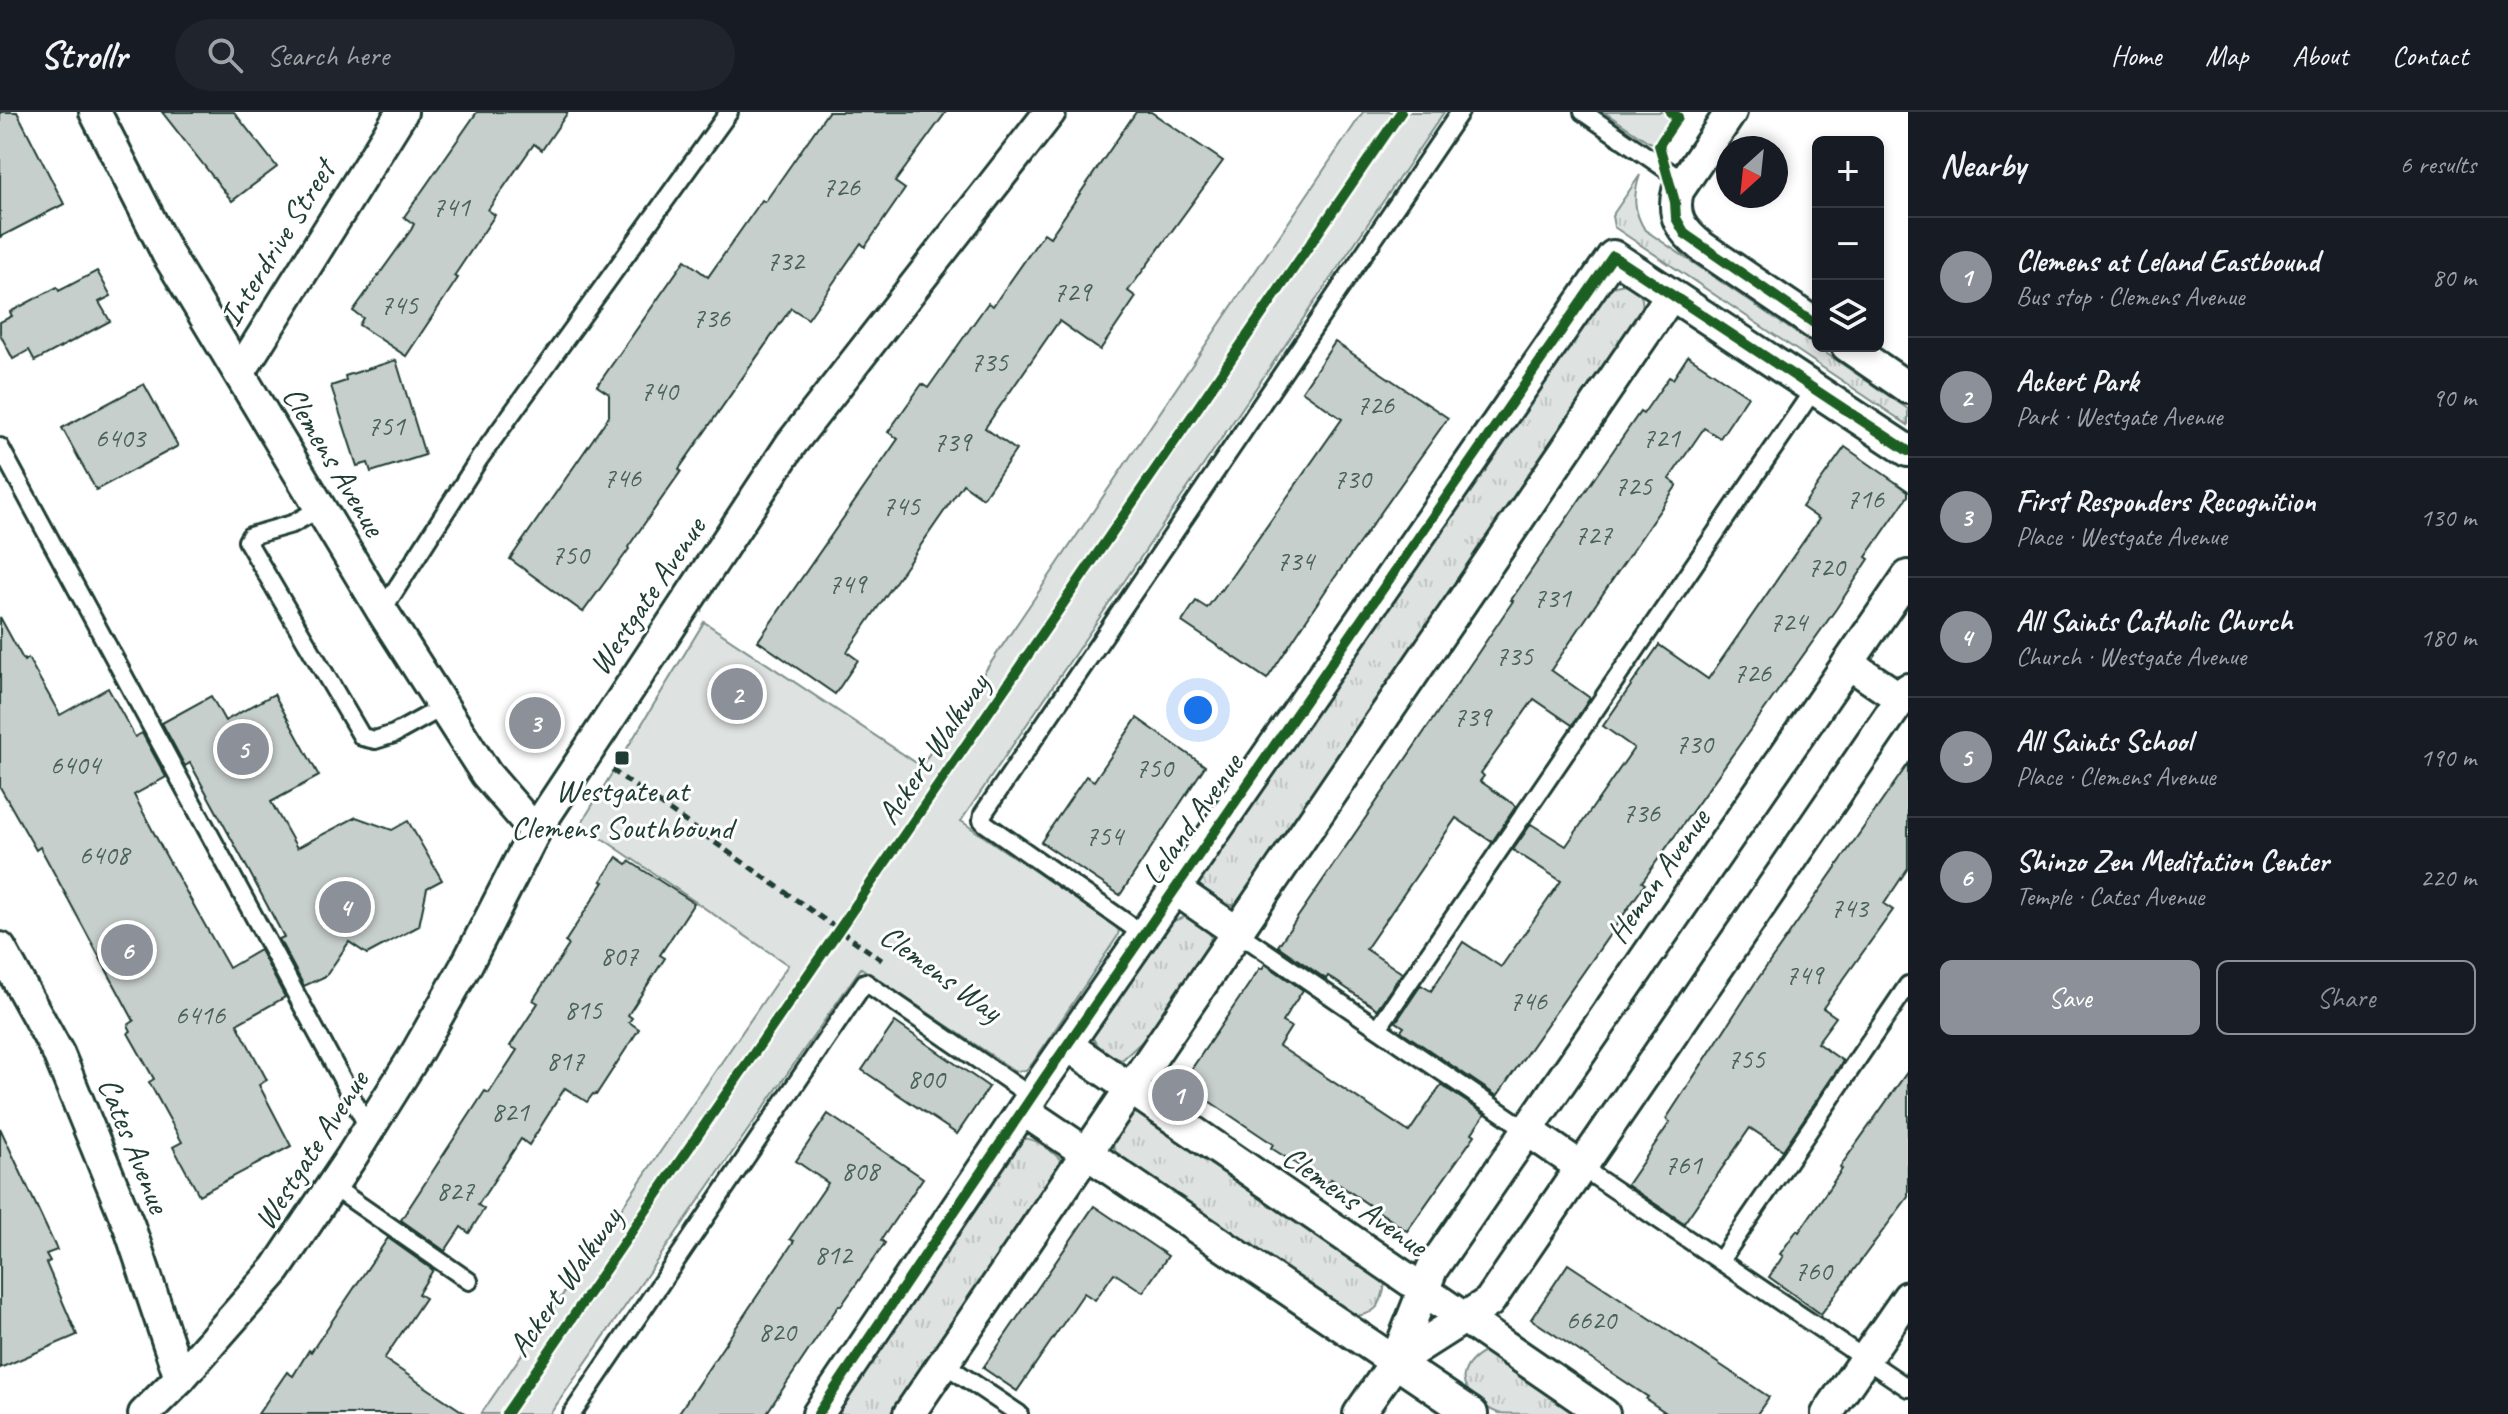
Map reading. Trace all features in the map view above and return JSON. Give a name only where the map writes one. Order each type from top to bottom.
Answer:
[{"type":"street","name":"Clemens Avenue","points":[[95,112],[168,255],[382,611],[486,774],[535,831]]},
{"type":"street","name":"Interdrive Street","points":[[240,372],[402,112]]},
{"type":"street","name":"Westgate Avenue","points":[[144,1414],[276,1269],[417,1052],[468,962],[535,831],[791,444],[1050,112]]},
{"type":"street","points":[[1731,112],[1679,191],[1676,218],[1685,234],[1812,322]]},
{"type":"street","name":"Leland Avenue","points":[[818,1414],[1067,1045],[1613,256],[1671,295]]},
{"type":"street","points":[[909,1414],[1671,295],[1908,451]]},
{"type":"street","points":[[1856,352],[1908,388]]},
{"type":"street","name":"Heman Avenue","points":[[1359,1414],[1395,1362],[1432,1269],[1908,576]]},
{"type":"street","name":"Heman Avenue","points":[[1395,1362],[1489,1302],[1904,694],[1848,663]]},
{"type":"street","points":[[1175,889],[1237,932]]},
{"type":"street","name":"Cates Avenue","points":[[0,948],[59,1055],[129,1226],[180,1378]]},
{"type":"street","name":"Clemens Avenue","points":[[1067,1045],[1604,1414]]},
{"type":"street","points":[[1028,1103],[1085,1153],[1472,1414]]},
{"type":"street","points":[[1527,1130],[1581,1167]]},
{"type":"street","points":[[1827,1414],[1908,1297]]},
{"type":"lane","points":[[382,611],[479,459],[729,112]]},
{"type":"lane","points":[[1144,935],[986,824],[982,820],[983,814],[1460,112]]},
{"type":"lane","points":[[1583,112],[1679,191]]},
{"type":"lane","points":[[1378,1028],[1814,389]]},
{"type":"lane","points":[[0,447],[369,1129]]},
{"type":"lane","points":[[321,508],[292,524],[250,536],[247,541],[362,737],[375,740],[394,734],[443,707]]},
{"type":"lane","points":[[1237,932],[1527,1130]]},
{"type":"lane","points":[[572,1414],[865,982],[1028,1103]]},
{"type":"lane","points":[[1720,1261],[1908,985]]},
{"type":"lane","points":[[1581,1167],[1908,1388]]},
{"type":"lane","points":[[332,1186],[469,1281]]},
{"type":"lane","points":[[943,1363],[1019,1414]]},
{"type":"path","points":[[831,943],[849,917]]},
{"type":"green space","points":[[1363,112],[1444,112],[961,821],[1119,931],[1032,1064],[1026,1070],[1015,1071],[861,968],[550,1414],[481,1414],[788,965],[581,824],[704,622],[921,766]]},
{"type":"green space","points":[[1604,112],[1676,112],[1653,143]]},
{"type":"green space","points":[[1640,175],[1635,203],[1645,230],[1812,344],[1812,352],[1824,352],[1908,409],[1908,425],[1614,227],[1612,216]]},
{"type":"green space","points":[[1625,284],[1641,297],[1639,318],[1245,895],[1234,905],[1212,899],[1203,892],[1198,881],[1597,295]]},
{"type":"green space","points":[[1187,916],[1208,929],[1211,937],[1207,949],[1147,1037],[1122,1060],[1113,1056],[1092,1037],[1093,1026],[1165,924]]},
{"type":"green space","points":[[1138,1113],[1378,1275],[1385,1283],[1376,1308],[1366,1314],[1351,1316],[1118,1157],[1113,1147],[1117,1136],[1131,1114]]},
{"type":"green space","points":[[1023,1138],[1038,1142],[1052,1152],[1060,1159],[1058,1168],[890,1414],[829,1414],[1017,1142]]},
{"type":"green space","points":[[1489,1350],[1585,1414],[1498,1413],[1487,1407],[1466,1387],[1464,1375],[1473,1360]]},
{"type":"building","points":[[0,112],[17,112],[64,204],[0,237]]},
{"type":"building","points":[[162,112],[234,112],[277,167],[232,201]]},
{"type":"building","points":[[477,112],[568,112],[542,150],[534,144],[488,210],[495,215],[406,356],[359,325],[363,318],[353,311],[411,230],[414,224],[404,217]]},
{"type":"building","points":[[828,112],[946,112],[895,182],[905,189],[865,247],[861,243],[808,319],[791,308],[583,612],[510,559],[609,416],[609,394],[597,386],[685,260],[708,277]]},
{"type":"building","points":[[1136,112],[1151,112],[1223,161],[1128,291],[1136,297],[1100,350],[1059,321],[985,428],[1016,450],[983,498],[963,484],[847,652],[858,660],[835,694],[758,641],[898,439],[888,432],[922,384],[928,388],[988,303],[993,306],[1044,233],[1050,237]]},
{"type":"building","points":[[97,271],[111,296],[99,302],[110,321],[35,361],[29,350],[13,359],[0,334],[0,322],[12,316],[10,312],[57,287],[59,291]]},
{"type":"building","points":[[1335,342],[1448,418],[1267,679],[1182,622],[1196,601],[1207,608],[1222,590],[1342,419],[1302,391]]},
{"type":"building","points":[[1688,356],[1748,396],[1720,438],[1704,428],[1669,479],[1677,485],[1551,670],[1590,698],[1572,725],[1534,699],[1481,773],[1484,776],[1480,781],[1516,806],[1492,842],[1456,818],[1366,949],[1402,973],[1377,1009],[1278,946],[1617,445],[1669,377],[1673,379]]},
{"type":"building","points":[[396,360],[425,455],[371,472],[368,463],[357,466],[331,386],[346,381],[345,376]]},
{"type":"building","points":[[144,384],[178,446],[96,490],[62,428]]},
{"type":"building","points":[[1845,447],[1908,491],[1908,496],[1866,557],[1869,559],[1836,609],[1642,882],[1645,884],[1497,1096],[1401,1031],[1404,1027],[1396,1022],[1421,985],[1431,991],[1463,942],[1501,967],[1561,881],[1513,850],[1531,824],[1566,846],[1634,748],[1603,726],[1659,645],[1708,679],[1819,519],[1802,507]]},
{"type":"building","points":[[0,617],[24,661],[28,658],[60,715],[108,688],[135,737],[142,733],[166,777],[134,795],[165,854],[229,968],[260,950],[285,997],[237,1024],[267,1080],[259,1085],[291,1146],[199,1195],[173,1147],[182,1142],[149,1082],[154,1079],[128,1033],[131,1031],[128,1025],[134,1021],[40,847],[36,850],[0,787]]},
{"type":"building","points":[[274,694],[319,776],[271,802],[297,848],[356,817],[392,830],[408,821],[442,880],[427,888],[419,926],[367,954],[349,942],[326,976],[304,986],[279,939],[284,937],[250,873],[190,763],[185,766],[162,723],[211,696],[225,721]]},
{"type":"building","points":[[1137,718],[1205,766],[1120,895],[1041,842],[1086,776],[1094,781]]},
{"type":"building","points":[[1908,764],[1908,868],[1884,904],[1893,910],[1823,1008],[1836,1017],[1817,1043],[1843,1061],[1783,1150],[1750,1128],[1684,1223],[1627,1185],[1670,1122],[1666,1119],[1755,983]]},
{"type":"building","points":[[617,857],[627,864],[629,861],[694,903],[660,955],[665,958],[628,1015],[632,1018],[629,1022],[639,1029],[596,1095],[593,1094],[587,1102],[565,1088],[529,1145],[521,1139],[478,1205],[484,1209],[469,1233],[461,1227],[445,1251],[401,1220],[485,1091],[489,1093],[517,1050],[510,1046],[538,1003],[533,1000],[569,945],[565,942]]},
{"type":"building","points":[[1265,964],[1303,990],[1282,1022],[1291,1027],[1279,1046],[1409,1132],[1441,1085],[1485,1114],[1472,1133],[1475,1135],[1407,1231],[1331,1179],[1328,1184],[1271,1148],[1273,1144],[1182,1083]]},
{"type":"building","points":[[895,1022],[989,1087],[957,1134],[862,1070]]},
{"type":"building","points":[[1908,1071],[1908,1197],[1821,1314],[1769,1277],[1783,1256],[1780,1254],[1797,1230],[1799,1232],[1842,1169],[1840,1167]]},
{"type":"building","points":[[828,1114],[923,1178],[881,1240],[885,1243],[766,1414],[678,1414],[794,1241],[790,1239],[828,1183],[796,1161]]},
{"type":"building","points":[[0,1128],[57,1250],[46,1254],[50,1261],[46,1263],[77,1335],[0,1368]]},
{"type":"building","points":[[1094,1206],[1168,1256],[1143,1292],[1114,1273],[1095,1300],[1084,1293],[1017,1391],[983,1368]]},
{"type":"building","points":[[388,1238],[433,1270],[418,1294],[425,1298],[384,1359],[466,1414],[258,1414],[287,1372],[293,1376],[309,1350],[311,1352]]},
{"type":"building","points":[[1568,1264],[1769,1397],[1757,1414],[1668,1414],[1646,1399],[1648,1397],[1531,1319]]},
{"type":"cycle path","name":"Ackert Walkway","points":[[506,1414],[1401,112]]},
{"type":"cycle path","points":[[1670,112],[1678,117],[1659,145],[1675,202],[1676,218],[1685,234],[1812,322]]},
{"type":"cycle path","points":[[818,1414],[1045,1077],[1613,256],[1908,451]]},
{"type":"place","name":"Ackert Park","points":[[737,694]]},
{"type":"place","name":"First Responders Recognition","points":[[535,723]]},
{"type":"place","name":"All Saints School","points":[[243,749]]},
{"type":"place","name":"Westgate at Clemens Southbound","points":[[622,758]]},
{"type":"place","name":"All Saints Catholic Church","points":[[345,907]]},
{"type":"place","name":"Shinzo Zen Meditation Center","points":[[127,950]]},
{"type":"place","name":"Clemens at Leland Eastbound","points":[[1178,1095]]}]
